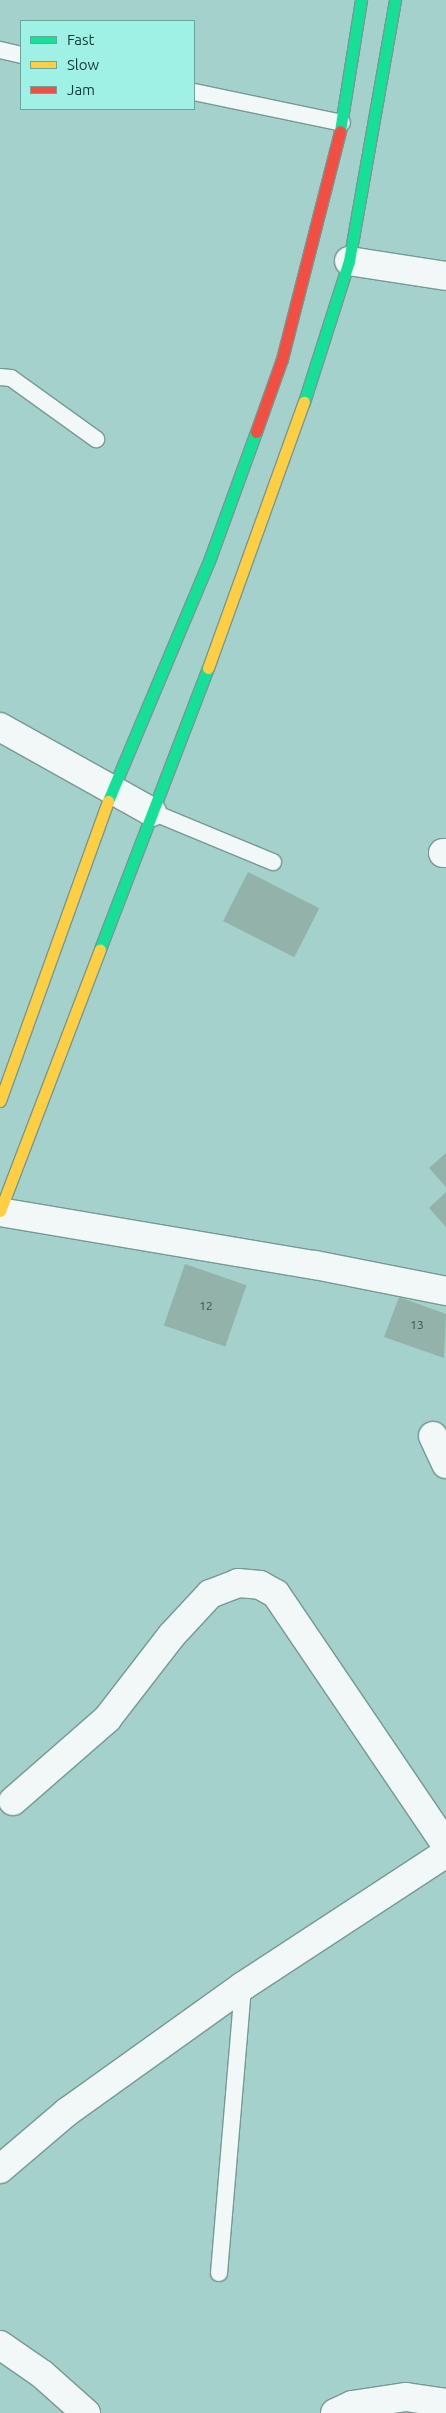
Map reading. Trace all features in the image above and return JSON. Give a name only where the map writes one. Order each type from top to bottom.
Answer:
[{"type":"street","points":[[0,1101],[112,791],[209,561],[282,359],[310,259],[342,124],[361,0]]},
{"type":"street","points":[[395,0],[349,261],[300,415],[223,628],[0,1212],[315,1265],[446,1291]]},
{"type":"street","points":[[349,261],[446,276]]},
{"type":"street","points":[[0,727],[152,812]]},
{"type":"street","points":[[433,1436],[446,1464]]},
{"type":"street","points":[[13,1801],[107,1718],[172,1634],[210,1594],[238,1583],[260,1585],[276,1594],[446,1845]]},
{"type":"street","points":[[0,2168],[67,2112],[243,1986],[446,1853]]},
{"type":"street","points":[[0,2345],[42,2374],[86,2413]]},
{"type":"street","points":[[335,2413],[352,2405],[406,2397],[446,2403]]},
{"type":"lane","points":[[0,50],[20,55]]},
{"type":"lane","points":[[195,92],[342,124]]},
{"type":"lane","points":[[0,377],[11,378],[96,439]]},
{"type":"lane","points":[[152,812],[273,862]]},
{"type":"lane","points":[[219,2273],[243,1986]]},
{"type":"building","points":[[248,872],[319,908],[294,957],[223,921]]},
{"type":"building","points":[[446,1153],[446,1187],[429,1168]]},
{"type":"building","points":[[446,1192],[446,1227],[429,1208]]},
{"type":"building","points":[[185,1264],[246,1285],[225,1347],[164,1325]]},
{"type":"building","points":[[399,1297],[446,1314],[444,1358],[384,1337]]},
{"type":"traffic: fast","points":[[340,131],[361,0]]},
{"type":"traffic: fast","points":[[304,402],[349,261],[395,0]]},
{"type":"traffic: fast","points":[[108,801],[209,561],[256,432]]},
{"type":"traffic: fast","points":[[100,949],[208,668]]},
{"type":"traffic: slow","points":[[208,668],[304,402]]},
{"type":"traffic: slow","points":[[0,1101],[108,801]]},
{"type":"traffic: slow","points":[[0,1211],[100,949]]},
{"type":"traffic: jam","points":[[256,432],[282,359],[340,131]]}]
